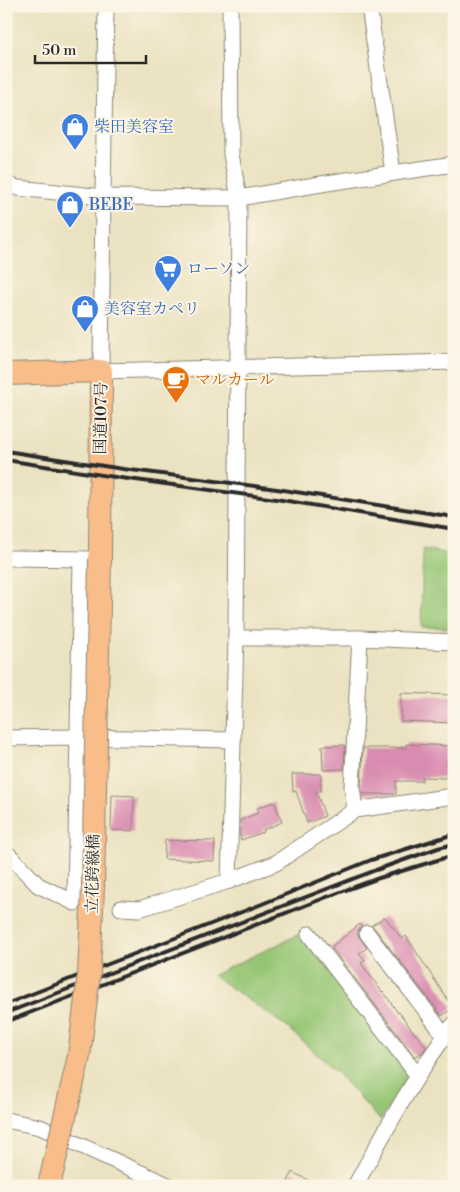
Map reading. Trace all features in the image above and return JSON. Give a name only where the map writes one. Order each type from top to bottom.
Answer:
[{"type":"highway","name":"国道107号","points":[[6,374],[101,372],[90,559]]},
{"type":"highway","name":"立花跨線橋","points":[[49,1186],[79,1056],[89,974],[93,876],[90,559]]},
{"type":"street","points":[[106,6],[101,372],[454,362]]},
{"type":"street","points":[[229,881],[236,638],[239,367],[239,198],[231,154],[230,6]]},
{"type":"street","points":[[369,6],[393,173]]},
{"type":"street","points":[[6,184],[18,188],[103,197],[239,198],[454,164]]},
{"type":"street","points":[[6,558],[90,559],[77,737],[75,903],[38,885],[6,854]]},
{"type":"street","points":[[236,638],[360,638],[454,642]]},
{"type":"street","points":[[355,810],[352,787],[360,638]]},
{"type":"street","points":[[6,738],[77,737],[233,740]]},
{"type":"street","points":[[121,908],[139,909],[229,881],[276,863],[355,810],[454,796]]},
{"type":"street","points":[[355,1186],[383,1134],[418,1076],[449,1030],[367,933]]},
{"type":"street","points":[[309,934],[418,1076]]},
{"type":"street","points":[[6,1120],[40,1127],[170,1186]]},
{"type":"green space","points":[[423,549],[454,555],[454,628],[421,627]]},
{"type":"green space","points":[[304,932],[411,1076],[380,1120],[337,1073],[287,1027],[213,975]]},
{"type":"building","points":[[401,693],[454,695],[454,723],[401,721]]},
{"type":"building","points":[[406,744],[454,746],[454,759],[447,759],[446,778],[422,777],[422,781],[396,781],[396,794],[362,794],[363,748],[406,748]]},
{"type":"building","points":[[344,745],[344,769],[323,770],[322,746]]},
{"type":"building","points":[[292,774],[321,774],[321,791],[316,791],[325,816],[307,823],[296,791],[293,792]]},
{"type":"building","points":[[112,795],[134,796],[133,831],[111,830]]},
{"type":"building","points":[[274,802],[282,822],[263,830],[264,832],[241,840],[240,820],[258,813],[257,808]]},
{"type":"building","points":[[165,840],[215,841],[214,861],[164,859]]},
{"type":"building","points":[[385,917],[402,939],[406,936],[453,1008],[442,1016],[372,925]]},
{"type":"building","points":[[360,924],[362,925],[358,930],[358,935],[367,948],[359,953],[365,960],[361,963],[426,1047],[423,1052],[415,1057],[331,947]]},
{"type":"building","points":[[292,1172],[320,1186],[286,1186]]},
{"type":"railway","points":[[6,451],[123,469],[277,489],[454,517]]},
{"type":"railway","points":[[6,460],[276,499],[454,529]]},
{"type":"railway","points":[[6,1004],[371,860],[454,834]]},
{"type":"railway","points":[[6,1013],[376,870],[454,844]]},
{"type":"railway","points":[[6,1022],[327,897],[379,878],[454,855]]},
{"type":"place","name":"柴田美容室","points":[[75,151]]},
{"type":"place","name":"BEBE","points":[[70,229]]},
{"type":"place","name":"ローソン","points":[[168,293]]},
{"type":"place","name":"美容室カペリ","points":[[85,333]]},
{"type":"place","name":"マルカール","points":[[176,404]]}]
